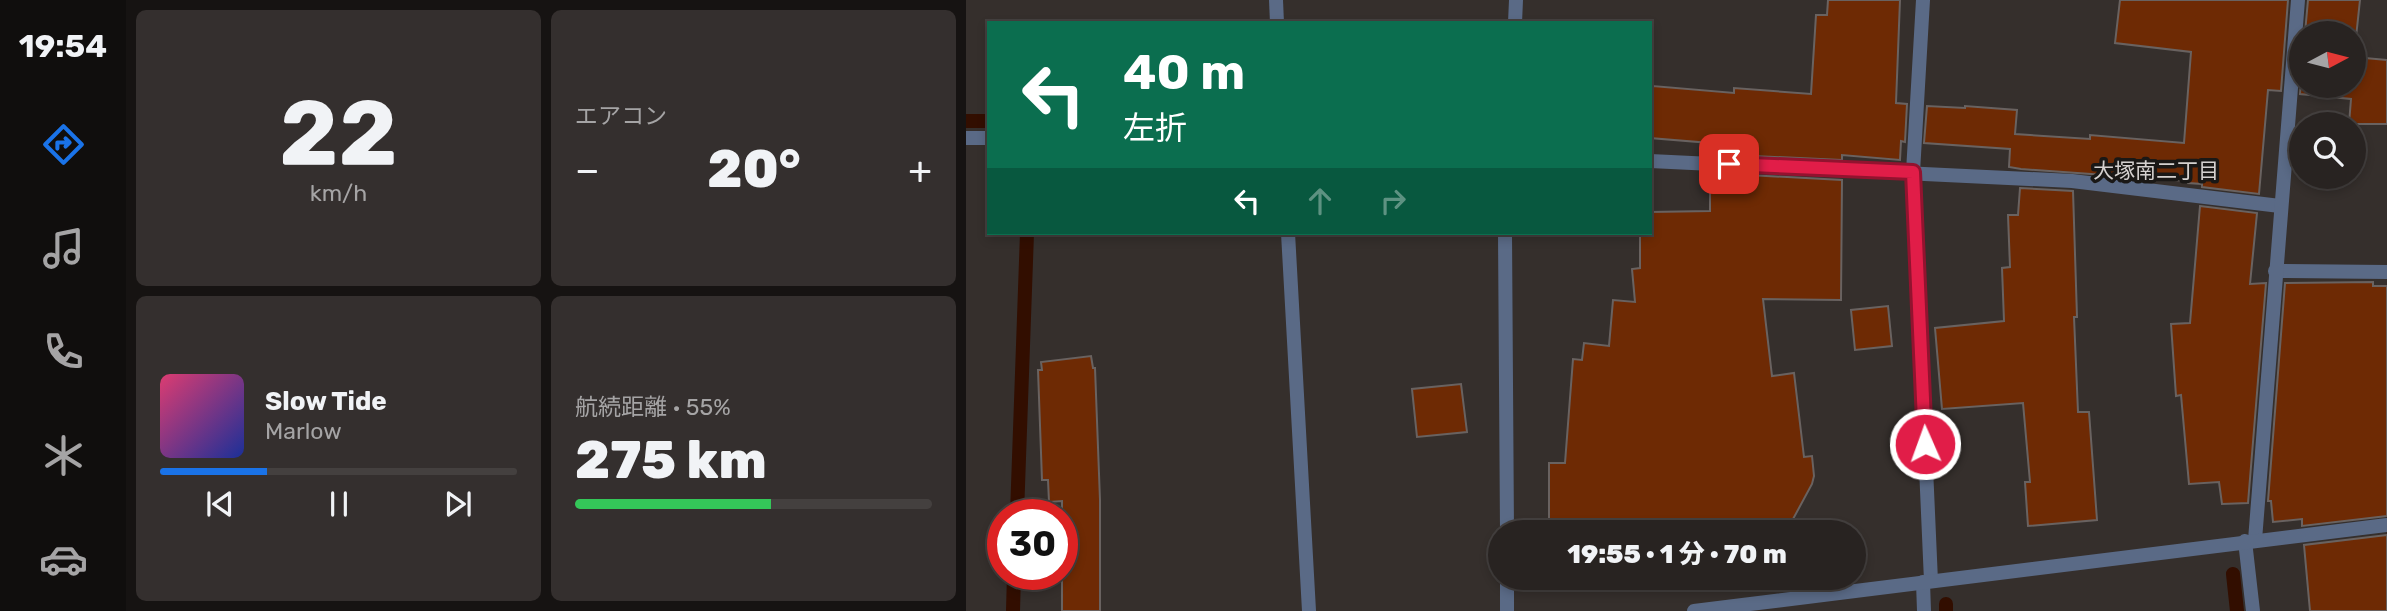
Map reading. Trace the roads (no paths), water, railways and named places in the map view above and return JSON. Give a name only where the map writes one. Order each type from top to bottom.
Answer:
[{"type":"street","points":[[1276,0],[1277,21]]},
{"type":"street","points":[[1515,21],[1516,0]]},
{"type":"street","points":[[1923,0],[1913,172],[1927,582],[1924,611]]},
{"type":"street","points":[[2253,611],[2250,541],[2298,0]]},
{"type":"street","points":[[966,138],[987,138]]},
{"type":"street","points":[[1652,161],[2073,181],[2280,206]]},
{"type":"street","points":[[1288,235],[1309,611]]},
{"type":"street","points":[[1505,235],[1507,520]]},
{"type":"street","points":[[2275,271],[2387,272]]},
{"type":"street","points":[[1693,611],[2387,525]]},
{"type":"street","points":[[1507,590],[1507,611]]},
{"type":"waterway","points":[[966,121],[987,121]]},
{"type":"waterway","points":[[1018,499],[1027,235]]},
{"type":"waterway","points":[[2233,574],[2237,611]]},
{"type":"waterway","points":[[1013,611],[1014,590]]},
{"type":"waterway","points":[[1946,604],[1946,611]]},
{"type":"district","name":"大塚南二丁目","points":[[2156,170]]}]
